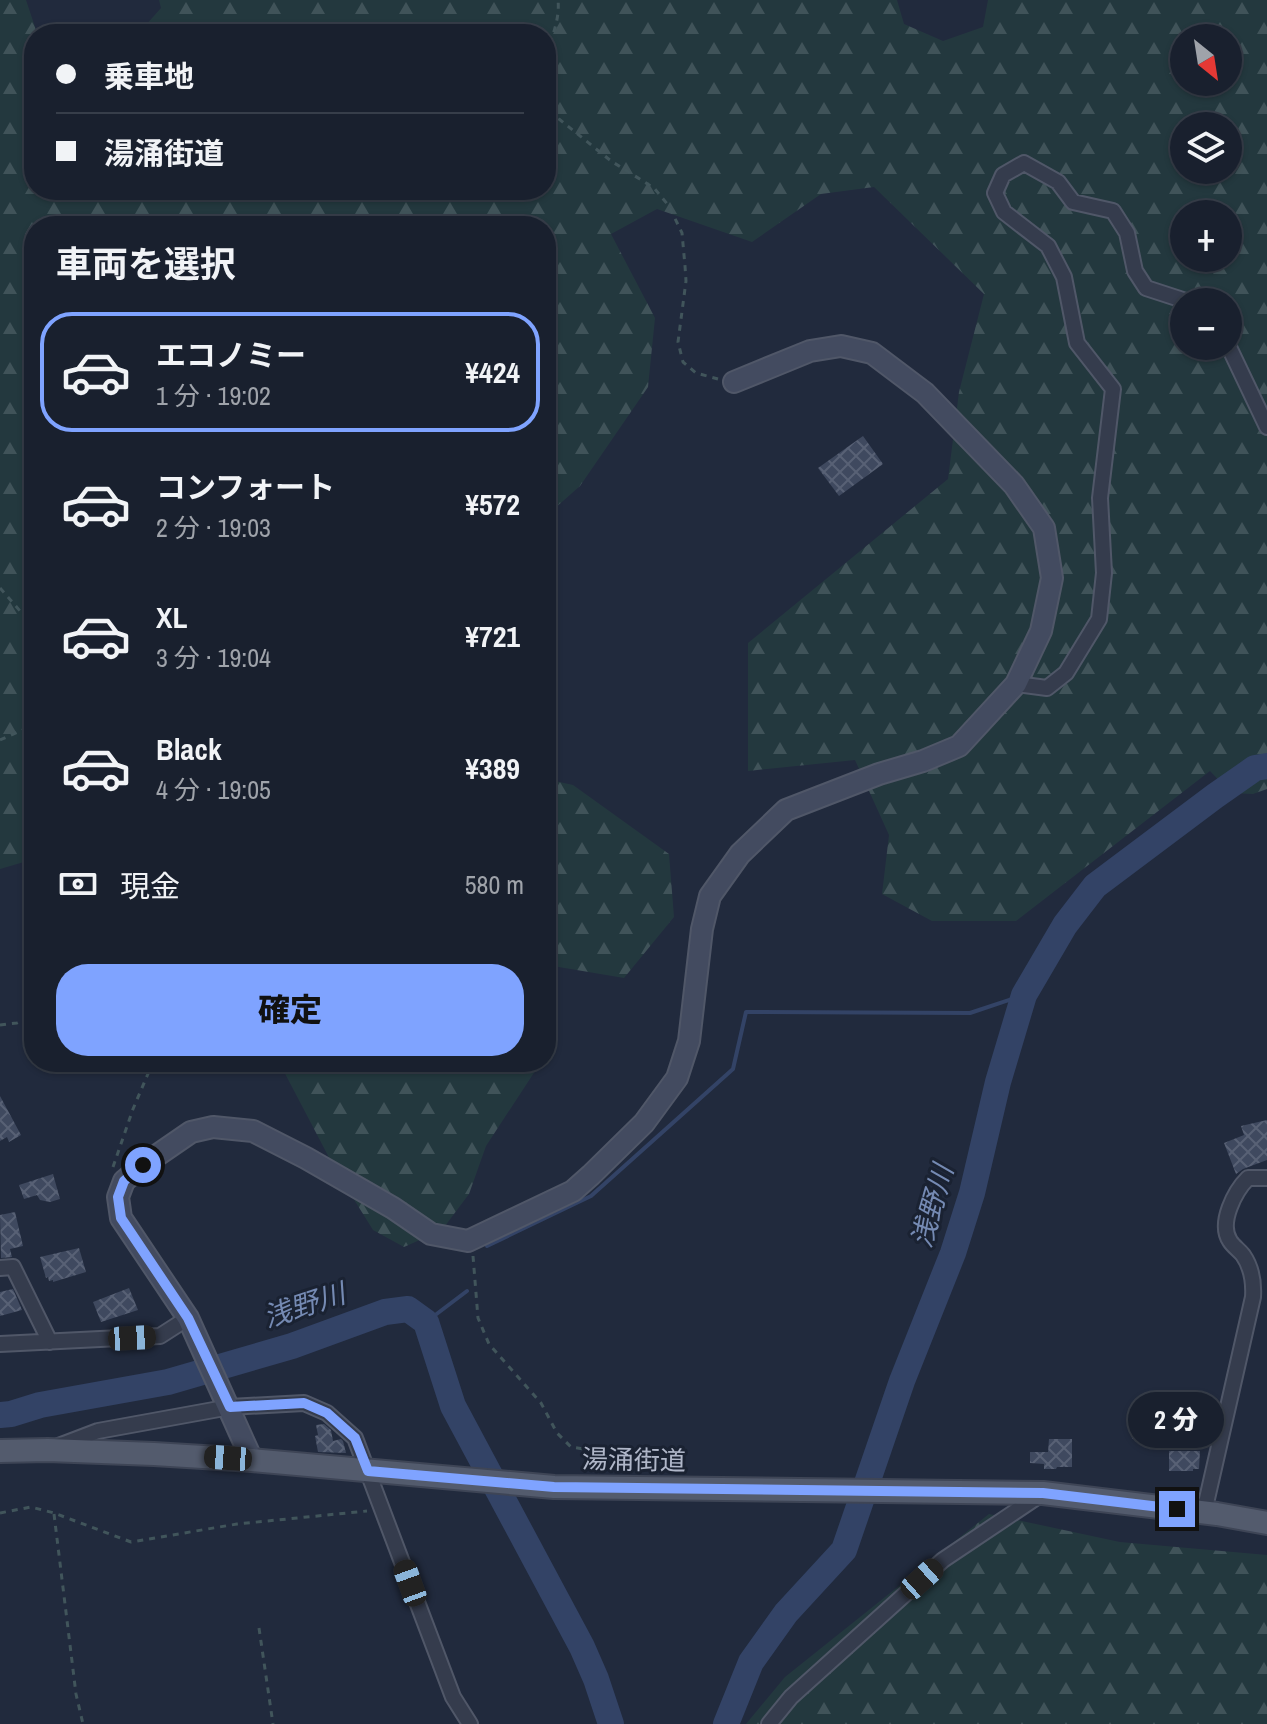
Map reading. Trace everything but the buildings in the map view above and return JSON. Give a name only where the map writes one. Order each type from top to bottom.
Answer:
[{"type":"main road","name":"湯涌街道","points":[[0,1451],[48,1450],[252,1460],[554,1487],[1043,1493],[1204,1512],[1267,1523]]},
{"type":"street","points":[[1016,684],[1047,688],[1066,673],[1099,619],[1104,573],[1100,498],[1113,389],[1077,343],[1064,277],[1048,246],[1004,212],[995,193],[1003,175],[1024,163],[1058,182],[1073,202],[1113,211],[1127,233],[1135,271],[1146,288],[1170,296]]},
{"type":"street","points":[[252,1460],[193,1326],[121,1218],[118,1197],[124,1181],[191,1132],[213,1127],[253,1131],[393,1208],[431,1234],[468,1241],[573,1191],[644,1123],[677,1078],[689,1041],[702,929],[710,896],[740,854],[786,810],[959,746],[1016,684],[1041,631],[1052,578],[1044,528],[1014,485],[925,393],[872,353],[841,346],[810,351],[734,382]]},
{"type":"street","points":[[1235,360],[1267,427]]},
{"type":"street","points":[[1204,1512],[1253,1297],[1254,1279],[1244,1256],[1228,1239],[1225,1224],[1237,1189],[1248,1178],[1267,1178]]},
{"type":"street","points":[[0,1268],[13,1267],[50,1342]]},
{"type":"street","points":[[0,1344],[160,1336],[193,1326]]},
{"type":"street","points":[[48,1450],[98,1431],[226,1400],[304,1403],[327,1413],[355,1438],[453,1697],[470,1724]]},
{"type":"street","points":[[769,1724],[791,1697],[943,1560],[1043,1493]]},
{"type":"path","points":[[556,24],[558,0]]},
{"type":"path","points":[[556,114],[611,161],[654,188],[669,206],[682,233],[685,266],[678,342],[683,362],[696,373],[734,382]]},
{"type":"path","points":[[0,588],[24,616]]},
{"type":"path","points":[[0,740],[24,729]]},
{"type":"path","points":[[0,1025],[24,1020]]},
{"type":"path","points":[[111,1172],[149,1072]]},
{"type":"path","points":[[468,1241],[475,1262],[478,1318],[489,1344],[541,1403],[557,1433],[571,1447],[682,1465],[681,1489]]},
{"type":"path","points":[[0,1513],[31,1507],[131,1542],[237,1524],[383,1509]]},
{"type":"path","points":[[54,1513],[76,1694],[83,1724]]},
{"type":"path","points":[[259,1628],[273,1724]]},
{"type":"green space","points":[[0,0],[26,0],[34,24],[24,24],[24,200],[556,200],[556,24],[147,24],[161,8],[159,0],[897,0],[904,24],[943,41],[983,27],[988,0],[1267,0],[1267,789],[1253,794],[1231,793],[1210,771],[1016,921],[932,921],[882,894],[889,835],[855,760],[748,771],[748,643],[948,479],[959,392],[984,294],[874,187],[821,194],[752,242],[657,209],[611,234],[655,318],[648,387],[580,486],[556,507],[556,216],[24,216],[24,862],[0,869]]},
{"type":"green space","points":[[556,781],[573,785],[669,854],[674,917],[624,978],[556,967]]},
{"type":"green space","points":[[284,1072],[534,1072],[486,1146],[469,1194],[442,1230],[404,1247],[373,1230],[335,1169]]},
{"type":"green space","points":[[989,1514],[1120,1542],[1267,1555],[1267,1724],[746,1724],[785,1677]]},
{"type":"waterway","name":"浅野川","points":[[726,1724],[751,1662],[786,1613],[844,1550],[902,1381],[953,1253],[1024,995],[1065,925],[1095,886],[1255,768],[1267,766]]},
{"type":"waterway","points":[[487,1246],[591,1196],[733,1069],[746,1012],[970,1013],[1024,995]]},
{"type":"waterway","points":[[426,1322],[467,1291]]},
{"type":"waterway","name":"浅野川","points":[[0,1415],[168,1382],[292,1346],[385,1312],[408,1309],[426,1322],[453,1406],[582,1647],[611,1724]]},
{"type":"route","points":[[143,1165],[124,1181],[118,1197],[121,1218],[188,1318],[230,1407],[304,1403],[327,1413],[355,1438],[368,1471],[554,1487],[1043,1493],[1177,1509]]}]
